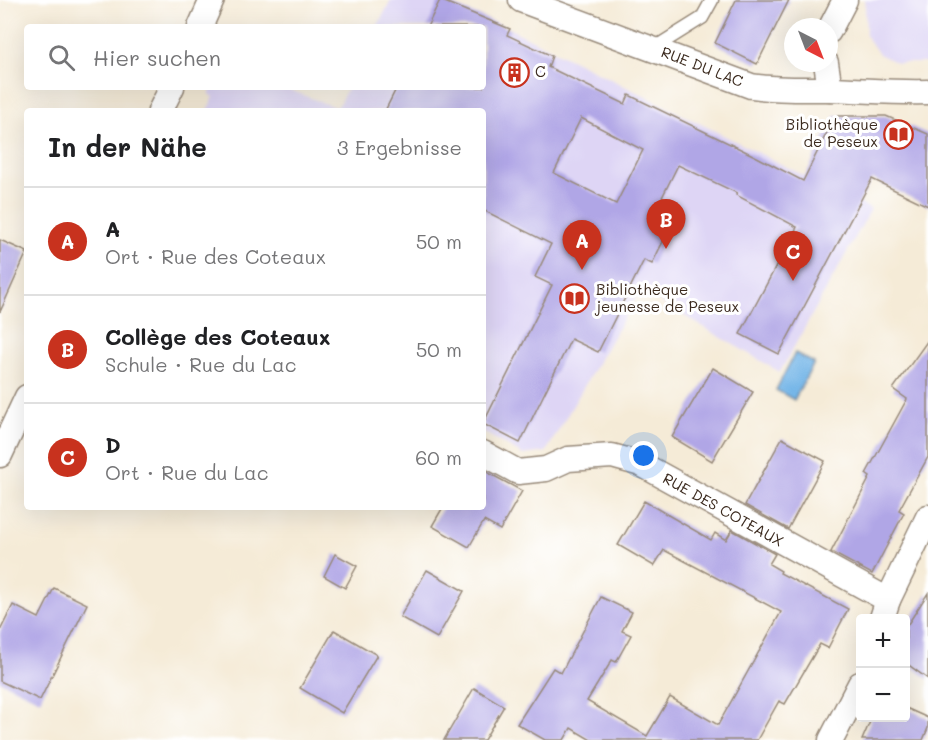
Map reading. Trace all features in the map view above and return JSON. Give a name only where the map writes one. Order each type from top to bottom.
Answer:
[{"type":"street","points":[[201,24],[212,0]]},
{"type":"street","name":"RUE DU LAC","points":[[521,0],[751,86],[782,90],[928,92]]},
{"type":"street","points":[[836,18],[845,0]]},
{"type":"street","points":[[827,72],[830,89]]},
{"type":"street","points":[[162,108],[170,90]]},
{"type":"street","points":[[0,455],[24,403]]},
{"type":"street","name":"RUE DES COTEAUX","points":[[486,455],[518,472],[546,469],[568,459],[612,456],[641,464],[885,609]]},
{"type":"street","points":[[885,609],[928,517]]},
{"type":"street","points":[[831,740],[856,693]]},
{"type":"lane","points":[[654,48],[702,18],[712,0]]},
{"type":"shaded area","points":[[391,0],[439,0],[510,29],[871,209],[780,372],[640,290],[546,452],[523,455],[486,434],[486,108],[337,108],[346,90],[486,90],[486,24],[379,24]]},
{"type":"shaded area","points":[[865,0],[928,0],[928,63],[897,63],[879,54],[866,36]]},
{"type":"shaded area","points":[[211,90],[290,90],[337,108],[208,108],[214,97],[209,94]]},
{"type":"water","points":[[795,353],[814,363],[794,400],[776,390]]},
{"type":"building","points":[[440,0],[510,29],[507,35],[552,56],[548,67],[625,104],[629,95],[803,181],[835,116],[886,116],[928,134],[928,206],[872,179],[779,354],[740,334],[797,227],[736,195],[737,193],[678,165],[649,224],[667,233],[652,264],[644,260],[598,352],[571,339],[520,443],[486,426],[486,418],[552,285],[535,277],[551,244],[486,212],[486,108],[386,108],[396,90],[486,90],[486,24],[428,24]],"holes":[[[581,118],[643,150],[616,204],[554,173]]]},
{"type":"building","points":[[736,0],[789,0],[757,64],[715,43]]},
{"type":"building","points":[[0,240],[24,251],[24,259],[0,312]]},
{"type":"building","points":[[928,340],[928,457],[899,510],[904,513],[872,574],[831,552],[870,477],[866,474],[907,399],[893,389]]},
{"type":"building","points":[[713,368],[753,392],[712,461],[672,437]]},
{"type":"building","points":[[782,438],[825,461],[788,529],[745,505]]},
{"type":"building","points":[[486,472],[522,491],[500,530],[484,521],[469,547],[432,526],[441,510],[486,510]]},
{"type":"building","points":[[644,501],[711,540],[715,533],[726,540],[732,530],[775,554],[769,564],[781,571],[780,573],[848,609],[828,648],[820,644],[785,704],[779,701],[757,740],[591,740],[571,728],[564,740],[545,740],[517,724],[553,668],[561,673],[601,597],[632,612],[622,631],[631,635],[616,662],[612,660],[587,701],[647,736],[670,697],[718,725],[781,612],[664,550],[654,566],[618,545]]},
{"type":"building","points":[[335,554],[357,566],[345,588],[324,576]]},
{"type":"building","points":[[427,570],[464,591],[437,638],[400,617]]},
{"type":"building","points":[[54,588],[87,604],[40,700],[0,681],[0,631],[13,605],[39,618]]},
{"type":"building","points":[[928,593],[928,679],[910,666],[910,621]]},
{"type":"building","points":[[334,630],[377,655],[342,713],[300,688]]},
{"type":"building","points":[[474,688],[504,706],[484,740],[444,740]]},
{"type":"building","points":[[910,710],[928,718],[928,728],[923,740],[862,740],[870,722],[910,722]]},
{"type":"place","name":"C","points":[[514,72]]},
{"type":"place","name":"Bibliothèque de Peseux","points":[[899,134]]},
{"type":"place","name":"Collège des Coteaux","points":[[666,249]]},
{"type":"place","name":"A","points":[[582,270]]},
{"type":"place","name":"D","points":[[793,281]]},
{"type":"place","name":"Bibliothèque jeunesse de Peseux","points":[[575,299]]}]
